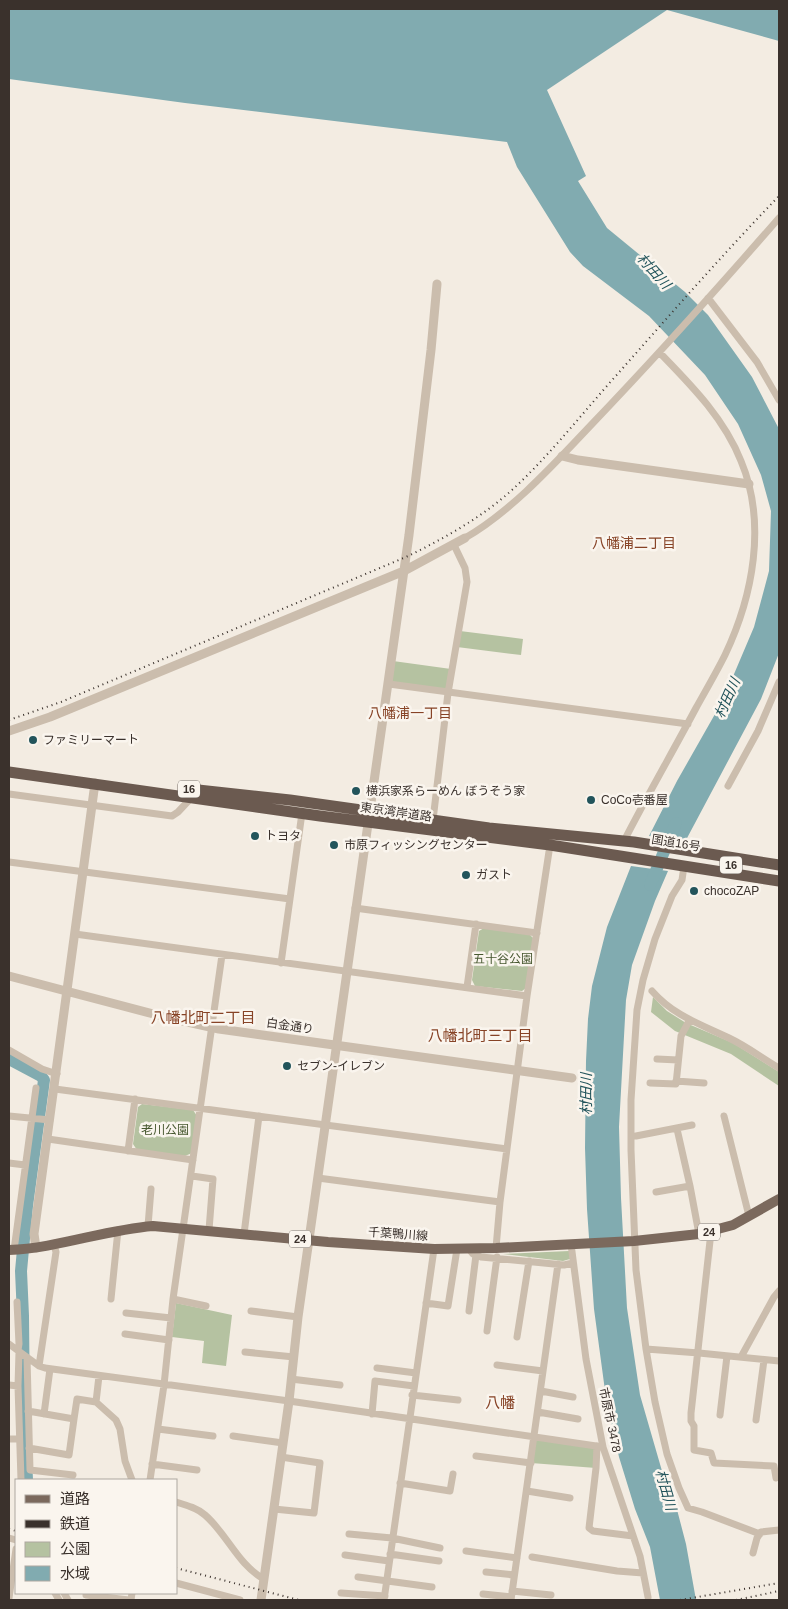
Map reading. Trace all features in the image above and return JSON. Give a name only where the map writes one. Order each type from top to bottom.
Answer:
[{"type":"highway","name":"東京湾岸道路","points":[[9,764],[550,845],[629,847],[683,860],[779,865]]},
{"type":"highway","name":"東京湾岸道路","points":[[9,772],[302,813],[433,820],[568,836],[629,847],[779,881]]},
{"type":"highway","name":"国道16号","points":[[683,860],[779,872]]},
{"type":"main road","name":"千葉鴨川線","points":[[16,1249],[54,1245],[118,1230],[148,1226],[309,1240],[457,1249],[472,1252],[496,1252],[574,1244],[633,1241],[711,1232],[733,1225],[779,1199]]},
{"type":"street","points":[[9,731],[50,717],[404,571],[465,538],[519,497],[562,456],[660,352],[779,218]]},
{"type":"street","points":[[261,1600],[346,972],[389,684],[431,350],[437,284]]},
{"type":"street","points":[[708,298],[757,362],[779,400]]},
{"type":"street","points":[[629,847],[688,724],[725,654],[748,593],[754,541],[749,484],[741,461],[721,422],[695,388],[660,352]]},
{"type":"street","points":[[562,456],[578,460],[749,484]]},
{"type":"street","points":[[433,820],[448,693],[467,582],[465,568],[454,545]]},
{"type":"street","points":[[728,786],[758,731],[779,682]]},
{"type":"street","points":[[389,684],[688,724]]},
{"type":"street","points":[[36,1248],[34,1234],[95,783]]},
{"type":"street","points":[[9,794],[172,816],[192,797]]},
{"type":"street","points":[[282,963],[302,813]]},
{"type":"street","points":[[488,1332],[500,1202],[527,996],[550,845]]},
{"type":"street","points":[[683,860],[682,880],[672,896],[654,939],[637,1010],[631,1100],[633,1241],[636,1270],[655,1402],[668,1454],[688,1508],[760,1534]]},
{"type":"street","points":[[9,862],[290,898]]},
{"type":"street","points":[[355,908],[537,933]]},
{"type":"street","points":[[467,987],[476,924]]},
{"type":"street","points":[[75,934],[527,996]]},
{"type":"street","points":[[150,1479],[164,1385],[173,1299],[222,955]]},
{"type":"street","name":"白金通り","points":[[9,976],[213,1028],[572,1078]]},
{"type":"street","points":[[652,991],[660,1000],[689,1021],[731,1039],[779,1068]]},
{"type":"street","points":[[650,1083],[676,1084],[681,1036],[689,1021]]},
{"type":"street","points":[[9,1050],[42,1069],[57,1074]]},
{"type":"street","points":[[657,1059],[678,1060]]},
{"type":"street","points":[[676,1081],[704,1083]]},
{"type":"street","points":[[16,1249],[36,1088]]},
{"type":"street","points":[[54,1089],[507,1149]]},
{"type":"street","points":[[128,1151],[135,1099]]},
{"type":"street","points":[[9,1116],[50,1120]]},
{"type":"street","points":[[244,1234],[259,1116]]},
{"type":"street","points":[[724,1116],[749,1216]]},
{"type":"street","points":[[636,1136],[692,1125]]},
{"type":"street","points":[[677,1128],[699,1234]]},
{"type":"street","points":[[48,1139],[193,1160]]},
{"type":"street","points":[[9,1163],[25,1165]]},
{"type":"street","points":[[192,1176],[213,1179],[209,1230]]},
{"type":"street","points":[[318,1178],[500,1202]]},
{"type":"street","points":[[656,1192],[690,1186]]},
{"type":"street","points":[[148,1226],[151,1189]]},
{"type":"street","points":[[111,1299],[118,1230]]},
{"type":"street","points":[[711,1232],[691,1421],[694,1426],[694,1450],[711,1453],[714,1463],[774,1466],[776,1478],[779,1477]]},
{"type":"street","name":"市原市 3478","points":[[574,1244],[573,1263],[600,1447],[640,1556],[648,1597]]},
{"type":"street","points":[[39,1366],[56,1252],[54,1245]]},
{"type":"street","points":[[341,1593],[384,1598],[434,1249]]},
{"type":"street","points":[[426,1303],[448,1306],[457,1249]]},
{"type":"street","points":[[469,1311],[472,1252]]},
{"type":"street","points":[[496,1252],[529,1261],[558,1264],[573,1263]]},
{"type":"street","points":[[517,1337],[529,1261]]},
{"type":"street","points":[[511,1596],[558,1264]]},
{"type":"street","points":[[741,1357],[779,1291]]},
{"type":"street","points":[[173,1299],[206,1306]]},
{"type":"street","points":[[17,1302],[28,1411],[30,1470],[73,1475]]},
{"type":"street","points":[[251,1311],[298,1317]]},
{"type":"street","points":[[126,1313],[171,1318]]},
{"type":"street","points":[[125,1334],[169,1340]]},
{"type":"street","points":[[9,1344],[39,1366],[50,1369],[600,1447],[589,1528],[593,1531],[633,1536]]},
{"type":"street","points":[[646,1349],[779,1361]]},
{"type":"street","points":[[245,1352],[294,1357]]},
{"type":"street","points":[[22,1354],[18,1386],[22,1479]]},
{"type":"street","points":[[720,1415],[728,1356]]},
{"type":"street","points":[[756,1420],[764,1360]]},
{"type":"street","points":[[497,1365],[543,1371]]},
{"type":"street","points":[[377,1368],[416,1373]]},
{"type":"street","points":[[44,1414],[50,1369]]},
{"type":"street","points":[[96,1402],[98,1376]]},
{"type":"street","points":[[291,1379],[340,1385]]},
{"type":"street","points":[[372,1414],[375,1381],[414,1386]]},
{"type":"street","points":[[9,1385],[18,1386]]},
{"type":"street","points":[[540,1391],[573,1397]]},
{"type":"street","points":[[412,1395],[458,1400]]},
{"type":"street","points":[[29,1448],[69,1455],[77,1399],[96,1402],[116,1420],[120,1429],[125,1461],[132,1479]]},
{"type":"street","points":[[9,1405],[18,1407]]},
{"type":"street","points":[[28,1411],[74,1419]]},
{"type":"street","points":[[538,1412],[578,1419]]},
{"type":"street","points":[[158,1429],[213,1436]]},
{"type":"street","points":[[233,1436],[283,1443]]},
{"type":"street","points":[[9,1439],[19,1439]]},
{"type":"street","points":[[476,1456],[531,1464]]},
{"type":"street","points":[[274,1509],[314,1513],[320,1463],[281,1458]]},
{"type":"street","points":[[152,1464],[198,1470]]},
{"type":"street","points":[[400,1483],[450,1491],[453,1474]]},
{"type":"street","points":[[527,1491],[570,1498]]},
{"type":"street","points":[[178,1502],[188,1505],[204,1514],[239,1557],[255,1574],[264,1579]]},
{"type":"street","points":[[753,1553],[760,1534],[771,1530],[779,1530]]},
{"type":"street","points":[[349,1534],[392,1538],[440,1548]]},
{"type":"street","points":[[466,1551],[517,1558]]},
{"type":"street","points":[[9,1599],[10,1580],[15,1554]]},
{"type":"street","points":[[345,1555],[439,1561]]},
{"type":"street","points":[[532,1557],[617,1571],[643,1573]]},
{"type":"street","points":[[486,1572],[514,1575]]},
{"type":"street","points":[[358,1577],[432,1587]]},
{"type":"street","points":[[178,1584],[240,1600]]},
{"type":"street","points":[[483,1594],[511,1596],[551,1595]]},
{"type":"street","points":[[86,1595],[130,1600]]},
{"type":"green space","points":[[460,631],[523,639],[521,655],[457,647]]},
{"type":"green space","points":[[393,661],[451,669],[448,692],[390,684]]},
{"type":"green space","name":"五十谷公園","points":[[484,928],[529,934],[533,938],[526,988],[522,991],[475,986],[472,980],[479,931]]},
{"type":"green space","points":[[653,997],[667,1011],[686,1023],[733,1043],[779,1072],[779,1086],[731,1054],[675,1031],[651,1012]]},
{"type":"green space","name":"老川公園","points":[[142,1104],[193,1110],[197,1116],[192,1153],[185,1156],[137,1150],[133,1144],[138,1107]]},
{"type":"green space","points":[[569,1251],[570,1259],[563,1261],[503,1254]]},
{"type":"green space","points":[[176,1303],[232,1315],[226,1366],[202,1363],[204,1341],[172,1337]]},
{"type":"green space","points":[[535,1437],[597,1446],[596,1468],[531,1463]]},
{"type":"water","points":[[9,9],[779,9],[779,41],[667,10],[547,90],[586,176],[578,181],[607,228],[685,292],[708,315],[752,377],[779,429],[779,653],[761,699],[686,840],[649,836],[677,781],[723,700],[754,627],[769,571],[771,511],[761,475],[738,424],[705,375],[649,316],[583,266],[570,252],[517,167],[507,142],[185,103],[9,79]]},
{"type":"water","points":[[631,866],[668,871],[632,965],[626,1000],[619,1127],[627,1308],[640,1395],[662,1471],[675,1502],[686,1544],[696,1600],[660,1600],[650,1547],[635,1509],[619,1457],[606,1398],[594,1309],[585,1148],[588,1019],[592,986],[607,927]]},
{"type":"waterway","name":"村田川","points":[[650,885],[676,823]]},
{"type":"waterway","points":[[9,1059],[41,1076],[44,1080],[27,1206],[21,1271],[27,1479]]},
{"type":"railway","points":[[9,720],[61,702],[406,557],[475,519],[512,490],[539,464],[695,286],[779,196]]},
{"type":"railway","points":[[9,1529],[15,1531]]},
{"type":"railway","points":[[178,1569],[299,1600]]},
{"type":"railway","points":[[680,1600],[779,1583]]},
{"type":"railway","points":[[736,1600],[779,1591]]},
{"type":"place","name":"ファミリーマート","points":[[33,740]]},
{"type":"place","name":"横浜家系らーめん ぼうそう家","points":[[356,791]]},
{"type":"place","name":"CoCo壱番屋","points":[[591,800]]},
{"type":"place","name":"トヨタ","points":[[255,836]]},
{"type":"place","name":"市原フィッシングセンター","points":[[334,845]]},
{"type":"place","name":"ガスト","points":[[466,875]]},
{"type":"place","name":"chocoZAP","points":[[694,891]]},
{"type":"place","name":"セブン-イレブン","points":[[287,1066]]},
{"type":"district","name":"八幡浦二丁目","points":[[634,543]]},
{"type":"district","name":"八幡浦一丁目","points":[[410,713]]},
{"type":"district","name":"八幡北町二丁目","points":[[203,1018]]},
{"type":"district","name":"八幡北町三丁目","points":[[480,1036]]},
{"type":"district","name":"八幡","points":[[500,1403]]}]
